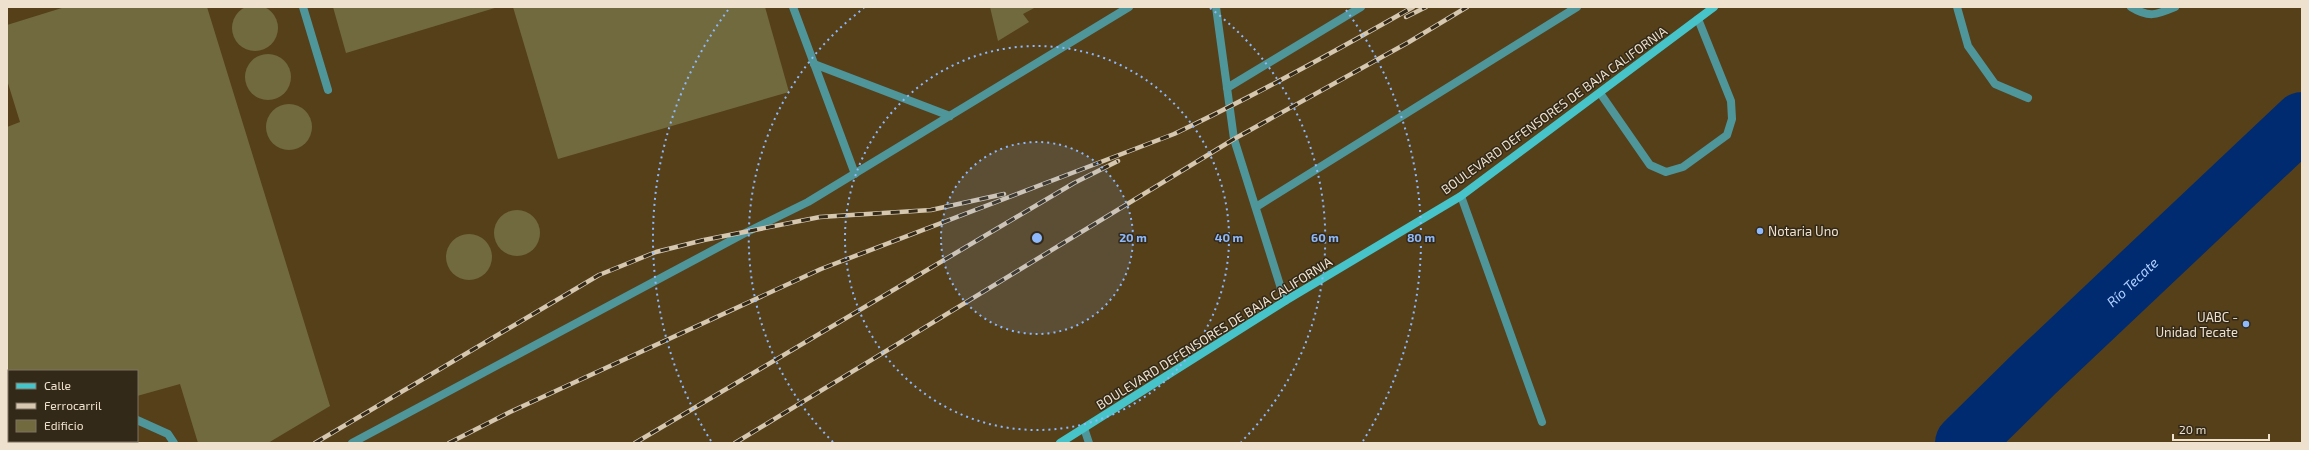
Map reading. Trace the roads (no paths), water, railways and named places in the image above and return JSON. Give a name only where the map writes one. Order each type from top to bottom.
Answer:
[{"type":"main road","name":"BOULEVARD DEFENSORES DE BAJA CALIFORNIA","points":[[1060,443],[1285,301],[1461,196],[1714,7]]},
{"type":"street","points":[[303,7],[328,90]]},
{"type":"street","points":[[793,7],[855,174]]},
{"type":"street","points":[[352,443],[745,232],[808,202],[1129,7]]},
{"type":"street","points":[[1216,7],[1227,88],[1239,159],[1256,207],[1285,301]]},
{"type":"street","points":[[1227,88],[1361,7]]},
{"type":"street","points":[[1256,207],[1577,7]]},
{"type":"street","points":[[1957,7],[1968,46],[1995,84],[2028,98]]},
{"type":"street","points":[[2131,7],[2145,15],[2158,14],[2175,7]]},
{"type":"street","points":[[1600,93],[1650,165],[1666,172],[1683,167],[1727,135],[1732,119],[1731,101],[1698,19]]},
{"type":"street","points":[[814,64],[950,116]]},
{"type":"street","points":[[1461,196],[1542,422]]},
{"type":"street","points":[[138,420],[168,434],[174,443]]},
{"type":"street","points":[[1084,428],[1089,443]]},
{"type":"waterway","name":"Río Tecate","points":[[1964,443],[2035,373],[2302,121]]},
{"type":"railway","points":[[449,443],[510,412],[821,269],[1174,134],[1295,73],[1413,7]]},
{"type":"railway","points":[[1406,17],[1426,7]]},
{"type":"railway","points":[[735,443],[1234,139],[1409,42],[1467,7]]},
{"type":"railway","points":[[635,443],[1074,183],[1118,161]]},
{"type":"railway","points":[[315,443],[599,275],[656,252],[704,240],[820,217],[931,210],[1004,194]]},
{"type":"place","name":"Notaria Uno","points":[[1760,231]]},
{"type":"place","name":"UABC - Unidad Tecate","points":[[2246,324]]}]
